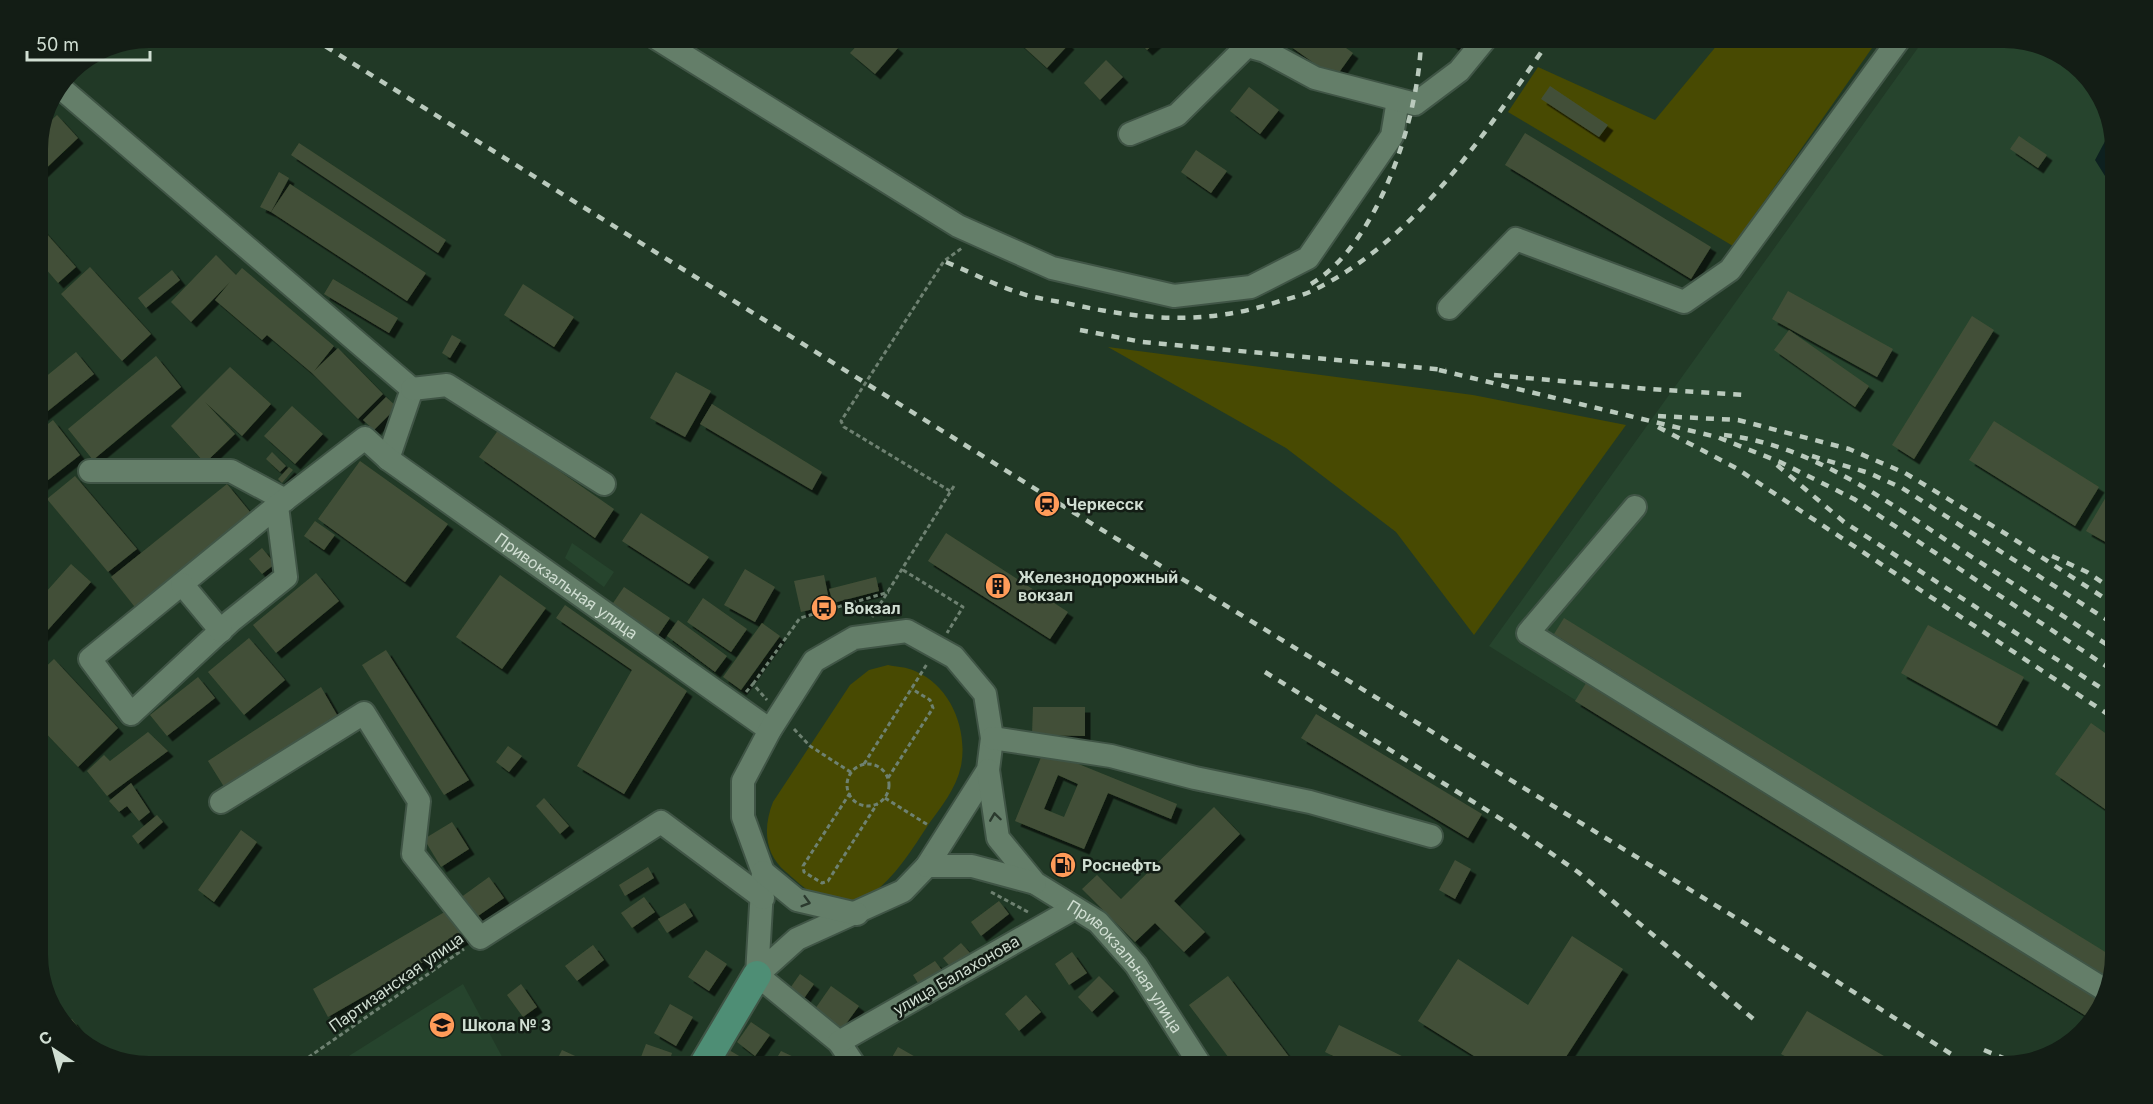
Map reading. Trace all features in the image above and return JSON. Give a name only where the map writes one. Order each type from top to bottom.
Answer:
[{"type":"main road","points":[[709,1056],[757,975]]},
{"type":"street","points":[[672,48],[958,226],[1052,268],[1174,296],[1251,287],[1308,258],[1392,136],[1398,100]]},
{"type":"street","points":[[1130,134],[1177,115],[1245,48]]},
{"type":"street","points":[[1254,48],[1265,51],[1315,78],[1415,104],[1459,71],[1478,48]]},
{"type":"street","points":[[1449,308],[1516,239],[1684,302],[1730,270],[1893,48]]},
{"type":"street","points":[[66,92],[412,389],[447,385],[604,484]]},
{"type":"street","points":[[388,459],[412,389]]},
{"type":"street","name":"Привокзальная улица","points":[[281,503],[365,438],[388,459],[770,730]]},
{"type":"street","points":[[90,471],[231,471],[281,503]]},
{"type":"street","points":[[281,503],[286,577],[221,631],[131,714],[90,659],[281,503]]},
{"type":"street","points":[[1635,507],[1528,633],[2100,987]]},
{"type":"street","points":[[182,584],[221,631]]},
{"type":"street","points":[[907,631],[954,657],[985,694],[992,738],[988,770],[927,866],[903,891],[857,914],[797,939],[757,975],[763,872],[743,818],[743,781],[770,730],[814,661],[854,638],[907,631]]},
{"type":"street","points":[[221,802],[364,713],[418,801],[413,854],[480,938],[661,822],[763,898]]},
{"type":"street","points":[[992,738],[1111,756],[1196,778],[1310,802],[1431,836]]},
{"type":"street","name":"Привокзальная улица","points":[[988,770],[998,838],[1035,883],[1073,909],[1098,922],[1136,966],[1194,1056]]},
{"type":"street","name":"Привокзальная улица","points":[[927,866],[972,866],[1035,883]]},
{"type":"street","points":[[763,872],[797,900],[857,914]]},
{"type":"street","name":"улица Балахонова","points":[[839,1042],[1073,909]]},
{"type":"street","points":[[757,975],[839,1042],[848,1056]]},
{"type":"path","points":[[950,491],[844,427],[841,421],[944,261],[968,244],[975,233]]},
{"type":"path","points":[[854,638],[889,592],[954,486]]},
{"type":"path","points":[[753,684],[800,618],[889,592]]},
{"type":"path","points":[[888,778],[933,708],[933,703],[912,689]]},
{"type":"path","points":[[850,793],[803,866],[804,872],[822,883],[828,881],[877,804],[885,798],[889,788],[888,778],[883,770],[874,765],[864,764],[855,769],[849,777],[850,793],[858,803],[867,806],[877,804]]},
{"type":"path","points":[[885,798],[928,825]]},
{"type":"path","points":[[991,892],[1047,922]]},
{"type":"path","name":"Партизанская улица","points":[[310,1056],[480,938]]},
{"type":"shaded area","points":[[1715,48],[1872,48],[1733,246],[1508,112],[1538,67],[1655,120]]},
{"type":"shaded area","points":[[1918,48],[2004,48],[2030,51],[2049,58],[2080,82],[2100,116],[2105,142],[2105,955],[2100,988],[2083,1017],[1489,646]]},
{"type":"shaded area","points":[[1108,347],[1473,395],[1626,425],[1474,635],[1396,532],[1286,448]]},
{"type":"shaded area","points":[[572,543],[614,572],[604,587],[565,558]]},
{"type":"shaded area","points":[[888,665],[912,670],[928,678],[947,698],[959,724],[962,738],[961,766],[948,797],[890,878],[865,898],[850,903],[835,903],[821,899],[809,891],[773,857],[767,830],[770,811],[773,802],[850,685],[869,670]]},
{"type":"shaded area","name":"Школа № 3","points":[[463,984],[502,1056],[349,1056]]},
{"type":"water","points":[[2105,141],[2105,176],[2095,160]]},
{"type":"building","points":[[855,48],[898,48],[875,74],[850,53]]},
{"type":"building","points":[[1025,48],[1065,48],[1047,68]]},
{"type":"building","points":[[1293,48],[1346,48],[1353,53],[1335,78]]},
{"type":"building","points":[[1106,60],[1123,77],[1100,100],[1084,83]]},
{"type":"building","points":[[1550,86],[1608,125],[1599,137],[1541,99]]},
{"type":"building","points":[[1249,87],[1279,110],[1260,134],[1230,111]]},
{"type":"building","points":[[57,115],[78,138],[48,166],[48,142],[52,119]]},
{"type":"building","points":[[1525,133],[1711,247],[1691,279],[1505,165]]},
{"type":"building","points":[[2019,136],[2047,155],[2038,168],[2010,149]]},
{"type":"building","points":[[299,143],[446,240],[438,253],[291,155]]},
{"type":"building","points":[[1196,150],[1227,171],[1211,193],[1181,172]]},
{"type":"building","points":[[279,172],[289,178],[271,212],[260,207]]},
{"type":"building","points":[[290,184],[426,273],[407,301],[271,212]]},
{"type":"building","points":[[48,235],[76,267],[58,283],[48,272]]},
{"type":"building","points":[[216,255],[236,275],[242,268],[334,346],[314,371],[338,348],[383,394],[358,419],[312,373],[267,335],[262,340],[215,300],[230,282],[191,322],[171,302]]},
{"type":"building","points":[[90,267],[151,334],[122,361],[61,294]]},
{"type":"building","points":[[172,270],[180,280],[146,308],[138,298]]},
{"type":"building","points":[[333,279],[398,318],[389,333],[324,294]]},
{"type":"building","points":[[523,284],[574,317],[554,347],[504,315]]},
{"type":"building","points":[[1788,291],[1893,349],[1877,377],[1772,319]]},
{"type":"building","points":[[1972,316],[1994,330],[1914,459],[1892,445]]},
{"type":"building","points":[[1789,330],[1869,386],[1855,407],[1774,350]]},
{"type":"building","points":[[452,335],[461,340],[450,358],[442,353]]},
{"type":"building","points":[[76,352],[94,374],[48,411],[48,375]]},
{"type":"building","points":[[156,356],[181,387],[93,460],[68,429]]},
{"type":"building","points":[[230,367],[271,404],[242,436],[205,402],[235,434],[205,463],[171,426]]},
{"type":"building","points":[[676,372],[711,391],[685,437],[650,418]]},
{"type":"building","points":[[386,397],[397,407],[374,430],[363,420]]},
{"type":"building","points":[[712,404],[822,472],[812,490],[700,424]]},
{"type":"building","points":[[292,406],[323,434],[295,464],[264,436]]},
{"type":"building","points":[[53,420],[80,455],[48,480],[48,424]]},
{"type":"building","points":[[1994,421],[2099,487],[2075,526],[1969,460]]},
{"type":"building","points":[[499,429],[614,509],[595,538],[479,457]]},
{"type":"building","points":[[272,452],[286,466],[280,472],[266,459]]},
{"type":"building","points":[[360,461],[448,524],[405,582],[318,519]]},
{"type":"building","points":[[289,467],[293,470],[282,483],[278,479]]},
{"type":"building","points":[[75,476],[137,549],[108,572],[48,498]]},
{"type":"building","points":[[227,484],[255,518],[138,611],[111,577]]},
{"type":"building","points":[[2105,499],[2105,542],[2086,531]]},
{"type":"building","points":[[641,513],[709,557],[689,584],[622,541]]},
{"type":"building","points":[[315,521],[335,535],[324,550],[304,536]]},
{"type":"building","name":"Железнодорожный вокзал","points":[[946,533],[1068,612],[1050,639],[928,561]]},
{"type":"building","points":[[262,548],[275,564],[262,574],[249,559]]},
{"type":"building","points":[[71,564],[91,582],[48,630],[48,590]]},
{"type":"building","points":[[745,569],[775,587],[755,622],[724,605]]},
{"type":"building","points":[[316,573],[339,601],[276,653],[253,625]]},
{"type":"building","points":[[500,575],[546,608],[502,669],[456,637]]},
{"type":"building","points":[[824,575],[830,605],[801,612],[794,581]]},
{"type":"building","points":[[876,577],[879,591],[833,603],[829,589]]},
{"type":"building","points":[[624,587],[670,618],[657,637],[611,606]]},
{"type":"building","points":[[703,598],[747,629],[731,652],[687,622]]},
{"type":"building","points":[[565,605],[687,691],[624,794],[577,766],[632,670],[556,618]]},
{"type":"building","points":[[1564,618],[2105,952],[2103,974],[1554,634]]},
{"type":"building","points":[[678,620],[727,656],[715,672],[667,636]]},
{"type":"building","points":[[762,623],[780,636],[741,690],[723,677]]},
{"type":"building","points":[[1928,625],[2024,677],[1997,726],[1901,673]]},
{"type":"building","points":[[249,638],[285,680],[244,715],[208,672]]},
{"type":"building","points":[[386,650],[469,780],[444,795],[362,665]]},
{"type":"building","points":[[54,659],[118,728],[78,767],[48,736],[48,665]]},
{"type":"building","points":[[198,677],[215,698],[167,736],[150,715]]},
{"type":"building","points":[[1588,680],[2097,994],[2095,1000],[2085,1015],[1575,701]]},
{"type":"building","points":[[321,687],[340,720],[226,790],[208,761]]},
{"type":"building","points":[[1033,707],[1085,707],[1085,736],[1032,735]]},
{"type":"building","points":[[1316,714],[1482,814],[1468,838],[1301,738]]},
{"type":"building","points":[[2091,723],[2105,733],[2105,809],[2055,774]]},
{"type":"building","points":[[148,732],[168,751],[107,796],[87,771],[104,755],[110,761]]},
{"type":"building","points":[[508,746],[522,756],[509,772],[496,762]]},
{"type":"building","points":[[1044,750],[1177,804],[1171,819],[1108,793],[1084,849],[1015,821]],"holes":[[[1058,775],[1078,784],[1064,817],[1044,809]]]},
{"type":"building","points":[[131,783],[150,812],[139,821],[127,806],[119,812],[109,801]]},
{"type":"building","points":[[544,798],[569,826],[560,834],[536,806]]},
{"type":"building","points":[[1214,807],[1240,834],[1174,901],[1205,932],[1184,952],[1155,923],[1135,942],[1082,889],[1097,875],[1121,899]]},
{"type":"building","points":[[157,815],[163,822],[138,844],[132,836]]},
{"type":"building","points":[[452,822],[469,849],[441,867],[424,839]]},
{"type":"building","points":[[241,830],[257,842],[214,902],[198,890]]},
{"type":"building","points":[[1455,860],[1471,869],[1455,899],[1439,890]]},
{"type":"building","points":[[648,867],[654,878],[625,896],[619,885]]},
{"type":"building","points":[[489,877],[504,898],[475,918],[460,898]]},
{"type":"building","points":[[644,897],[655,912],[632,928],[621,913]]},
{"type":"building","points":[[999,901],[1009,914],[981,936],[971,922]]},
{"type":"building","points":[[685,903],[693,916],[667,933],[658,919]]},
{"type":"building","points":[[448,910],[465,938],[328,1017],[313,989]]},
{"type":"building","points":[[1572,936],[1623,969],[1566,1056],[1474,1056],[1418,1021],[1458,959],[1528,1005]]},
{"type":"building","points":[[961,943],[970,953],[952,969],[943,958]]},
{"type":"building","points":[[593,945],[604,960],[577,981],[565,966]]},
{"type":"building","points":[[706,950],[727,964],[709,991],[688,977]]},
{"type":"building","points":[[1072,952],[1087,973],[1069,985],[1055,964]]},
{"type":"building","points":[[935,961],[944,973],[921,988],[913,975]]},
{"type":"building","points":[[800,974],[814,984],[800,1004],[786,994]]},
{"type":"building","points":[[1099,976],[1114,991],[1092,1012],[1078,997]]},
{"type":"building","points":[[1228,976],[1288,1056],[1227,1056],[1189,1005]]},
{"type":"building","points":[[521,984],[537,1007],[523,1017],[507,995]]},
{"type":"building","points":[[831,986],[859,1006],[840,1032],[813,1012]]},
{"type":"building","points":[[1026,995],[1041,1012],[1019,1031],[1005,1014]]},
{"type":"building","points":[[670,1004],[693,1017],[676,1046],[654,1033]]},
{"type":"building","points":[[1807,1011],[1884,1056],[1785,1056],[1781,1054]]},
{"type":"building","points":[[751,1022],[770,1035],[755,1056],[737,1042]]},
{"type":"building","points":[[1339,1025],[1402,1056],[1333,1056],[1325,1052]]},
{"type":"building","points":[[646,1044],[672,1053],[671,1056],[641,1056]]},
{"type":"building","points":[[898,1047],[914,1056],[893,1056]]},
{"type":"building","points":[[562,1050],[575,1056],[559,1056]]},
{"type":"building","points":[[729,1050],[739,1056],[725,1056]]},
{"type":"building","points":[[781,1051],[792,1056],[778,1056]]},
{"type":"railway","points":[[328,48],[1050,498],[1764,935],[1954,1056]]},
{"type":"railway","points":[[1311,284],[1335,265],[1357,239],[1376,208],[1392,174],[1413,102],[1420,48]]},
{"type":"railway","points":[[946,262],[1029,296],[1094,309],[1147,316],[1173,318],[1226,314],[1253,309],[1306,293],[1352,268],[1386,242],[1418,212],[1476,144],[1544,48]]},
{"type":"railway","points":[[1080,330],[1142,342],[1446,370]]},
{"type":"railway","points":[[1439,370],[1717,437],[1780,462],[1854,499],[2105,665]]},
{"type":"railway","points":[[1494,375],[1745,395]]},
{"type":"railway","points":[[1658,416],[1738,420],[1849,449],[1905,473],[2006,534],[2105,598]]},
{"type":"railway","points":[[1658,427],[1736,468],[2105,712]]},
{"type":"railway","points":[[1724,435],[1755,440],[1786,450],[1845,477],[1874,493],[2105,644]]},
{"type":"railway","points":[[1812,456],[1869,473],[1902,488],[2105,619]]},
{"type":"railway","points":[[1777,465],[1844,522],[2105,691]]},
{"type":"railway","points":[[2052,556],[2087,572],[2105,584]]},
{"type":"railway","points":[[1265,672],[1512,826],[1578,872],[1757,1022]]},
{"type":"railway","points":[[1984,1050],[1998,1056]]},
{"type":"place","name":"Черкесск","points":[[1047,504]]},
{"type":"place","name":"Железнодорожный вокзал","points":[[998,586]]},
{"type":"place","name":"Вокзал","points":[[824,608]]},
{"type":"place","name":"Роснефть","points":[[1063,865]]},
{"type":"place","name":"Школа № 3","points":[[442,1025]]}]
